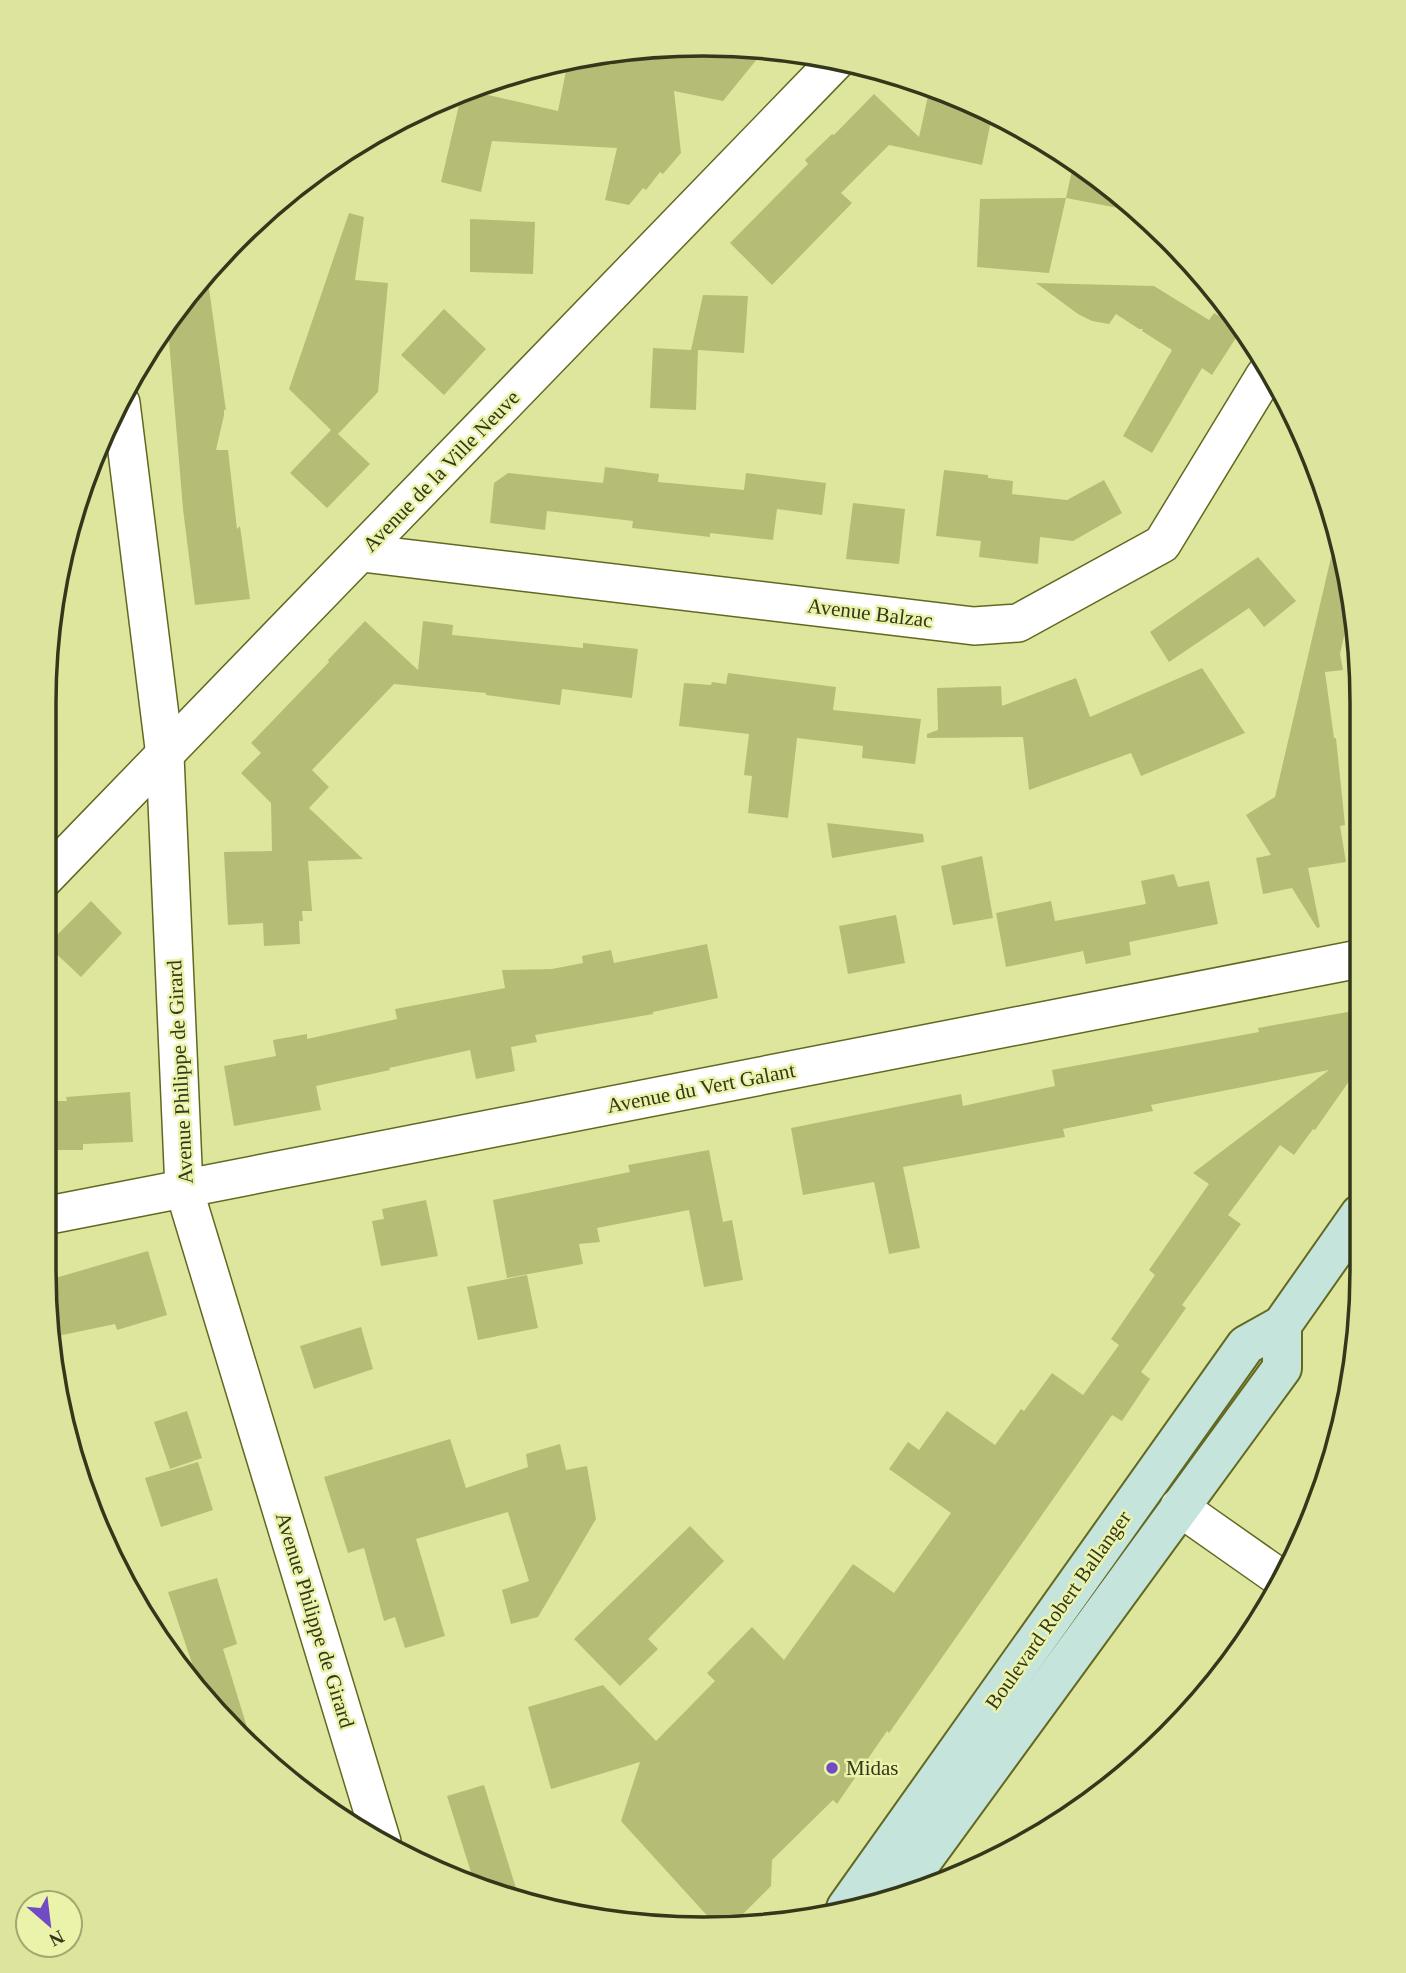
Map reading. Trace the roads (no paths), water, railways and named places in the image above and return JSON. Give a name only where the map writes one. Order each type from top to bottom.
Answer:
[{"type":"main road","name":"Boulevard Robert Ballanger","points":[[852,1899],[1246,1345],[1282,1325],[1350,1228]]},
{"type":"main road","name":"Boulevard Robert Ballanger","points":[[905,1885],[1282,1368],[1282,1325]]},
{"type":"street","name":"Avenue de la Ville Neuve","points":[[56,867],[829,68]]},
{"type":"street","name":"Avenue Balzac","points":[[362,553],[974,626],[1018,623],[1162,544],[1262,379]]},
{"type":"street","name":"Avenue Philippe de Girard","points":[[123,417],[165,756],[184,1189],[378,1830]]},
{"type":"street","name":"Avenue du Vert Galant","points":[[56,1214],[1350,961]]},
{"type":"street","points":[[1180,1507],[1274,1573]]},
{"type":"place","name":"Midas","points":[[832,1768]]}]
